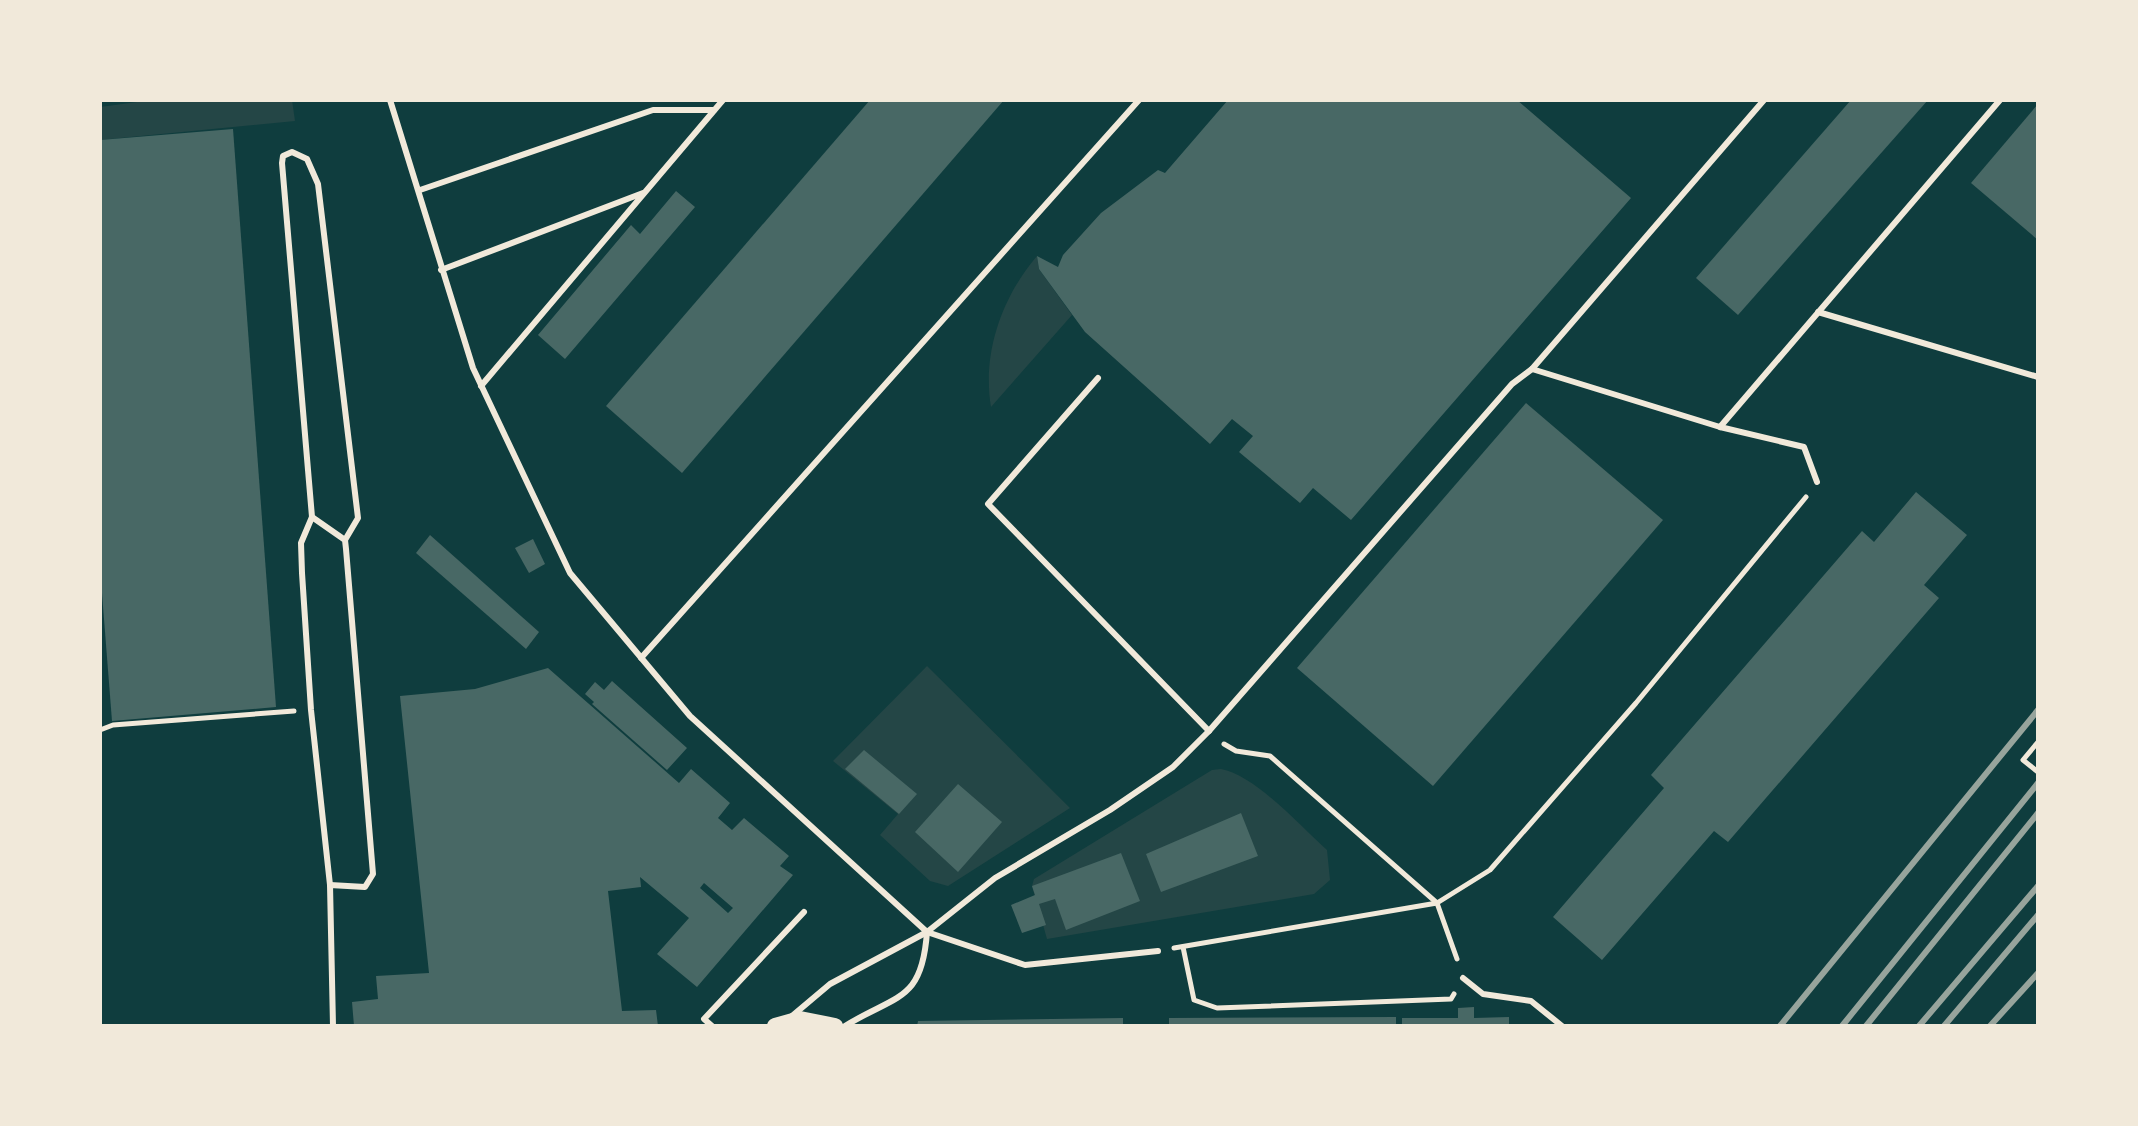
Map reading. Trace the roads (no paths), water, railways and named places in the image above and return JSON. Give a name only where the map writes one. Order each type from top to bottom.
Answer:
[{"type":"main road","points":[[780,1024],[814,1020],[835,1026]]},
{"type":"lane","points":[[390,100],[420,190],[441,270],[481,386],[570,573],[690,716],[927,932],[1025,965],[1158,951]]},
{"type":"lane","points":[[481,386],[723,100]]},
{"type":"lane","points":[[641,658],[1139,100]]},
{"type":"lane","points":[[780,1024],[830,984],[927,932],[995,878],[1110,810],[1173,767],[1209,731],[1512,384],[1532,369],[1764,100]]},
{"type":"lane","points":[[1720,427],[2000,100]]},
{"type":"lane","points":[[420,190],[653,110],[714,110]]},
{"type":"lane","points":[[330,885],[365,887],[373,874],[345,540],[358,518],[318,184],[307,159],[292,152],[283,156],[282,163],[312,517],[301,543],[311,710],[330,885],[333,1026]]},
{"type":"lane","points":[[441,270],[645,193]]},
{"type":"lane","points":[[1818,312],[2038,377]]},
{"type":"lane","points":[[1532,369],[1720,427],[1804,447],[1817,482]]},
{"type":"lane","points":[[1098,378],[988,504],[1209,731]]},
{"type":"lane","points":[[312,517],[345,540]]},
{"type":"lane","points":[[712,1026],[704,1019],[804,912]]},
{"type":"lane","points":[[845,1026],[909,991],[924,967],[927,932]]},
{"type":"lane","points":[[1463,978],[1483,994],[1531,1001],[1562,1026]]},
{"type":"railway","points":[[1780,1026],[2038,710]]},
{"type":"railway","points":[[1842,1026],[2038,783]]},
{"type":"railway","points":[[1866,1026],[2038,813]]},
{"type":"railway","points":[[1919,1026],[2038,886]]},
{"type":"railway","points":[[1944,1026],[2038,915]]},
{"type":"railway","points":[[1990,1026],[2038,973]]}]
